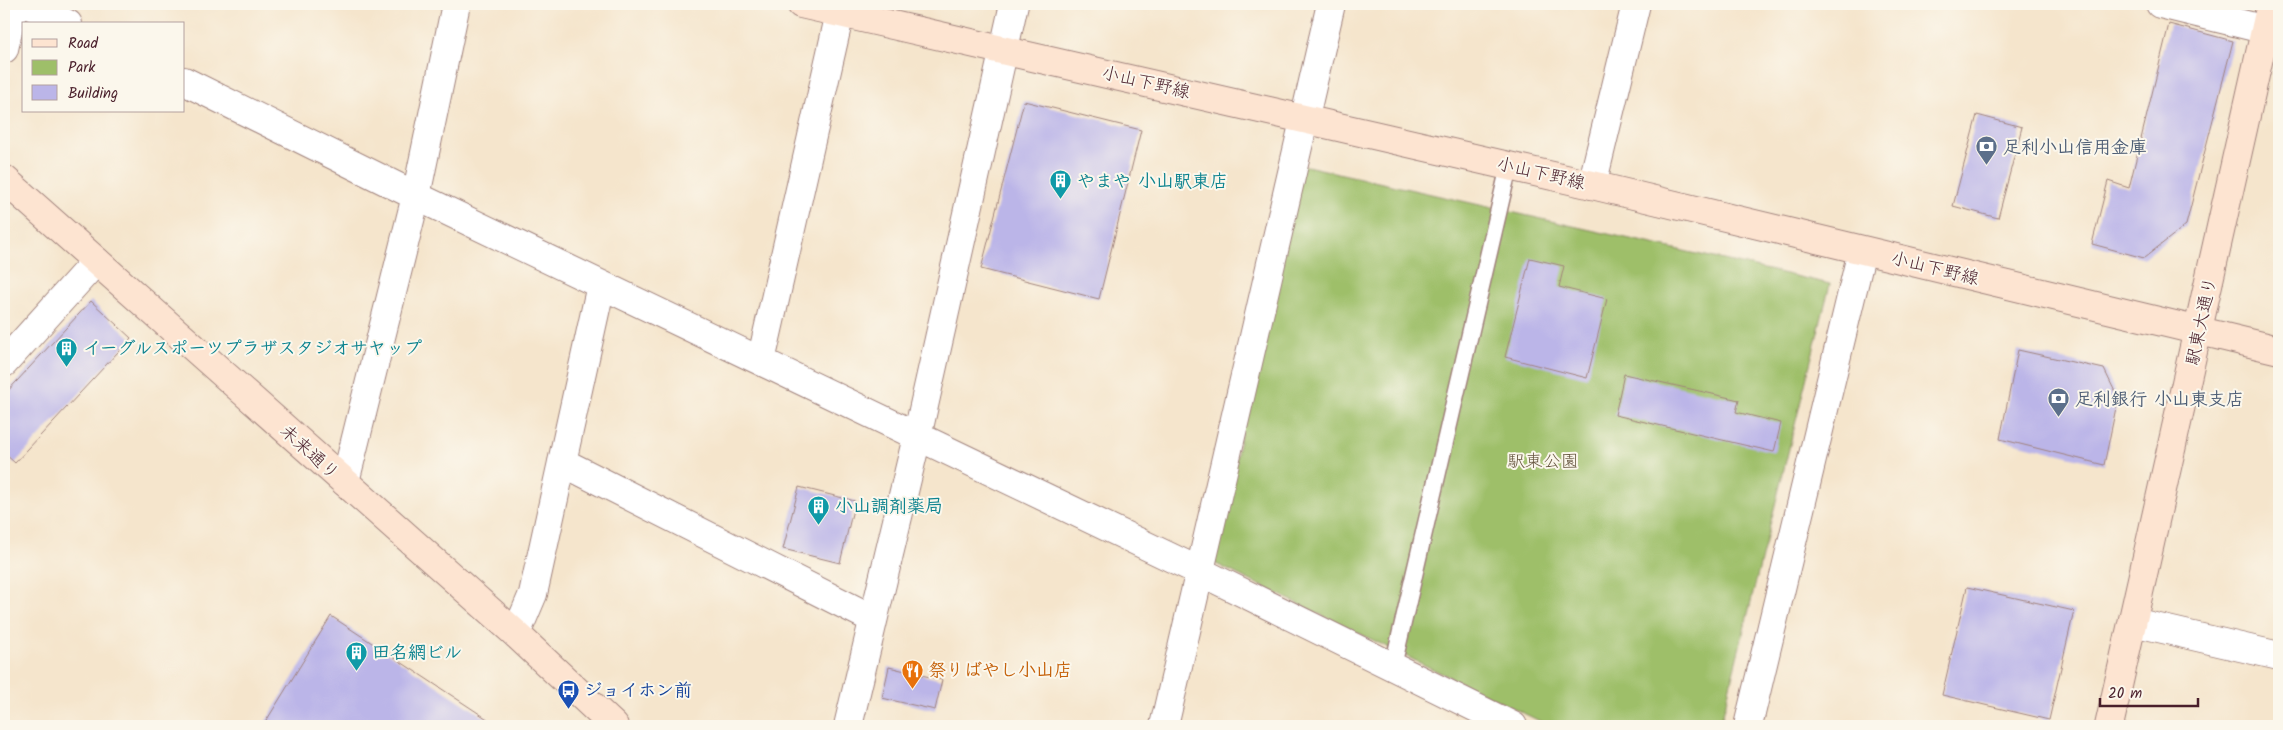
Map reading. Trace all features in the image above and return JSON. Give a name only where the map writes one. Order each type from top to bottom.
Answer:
[{"type":"street","points":[[4,49],[14,4]]},
{"type":"street","points":[[27,4],[64,22]]},
{"type":"street","points":[[345,482],[416,196],[456,4]]},
{"type":"street","name":"小山下野線","points":[[801,4],[1592,185],[2279,350]]},
{"type":"street","points":[[848,726],[918,437],[1014,4]]},
{"type":"street","points":[[1164,726],[1331,4]]},
{"type":"street","points":[[1592,185],[1636,4]]},
{"type":"street","points":[[2160,4],[2272,22]]},
{"type":"street","points":[[761,361],[840,13]]},
{"type":"street","name":"駅東大通り","points":[[2109,726],[2272,22]]},
{"type":"street","points":[[185,81],[416,196],[1199,571],[1393,666],[1475,717],[1513,726]]},
{"type":"street","name":"未来通り","points":[[4,179],[516,634],[614,726]]},
{"type":"street","points":[[1748,726],[1862,251]]},
{"type":"street","points":[[4,363],[96,261]]},
{"type":"street","points":[[516,634],[533,594],[600,285]]},
{"type":"street","points":[[562,462],[873,619]]},
{"type":"street","points":[[2133,622],[2279,656]]},
{"type":"lane","points":[[1393,666],[1509,166]]},
{"type":"green space","name":"駅東公園","points":[[1298,164],[1830,284],[1720,726],[1550,726],[1214,563]]},
{"type":"building","points":[[2169,24],[2233,41],[2186,225],[2144,258],[2092,244],[2108,181],[2129,188]]},
{"type":"building","name":"やまや 小山駅東店","points":[[1024,101],[1141,130],[1099,299],[981,269]]},
{"type":"building","name":"足利小山信用金庫","points":[[1977,115],[2022,127],[1998,218],[1953,206]]},
{"type":"building","points":[[1530,258],[1564,266],[1559,287],[1607,299],[1587,378],[1505,357]]},
{"type":"building","name":"イーグルスポーツプラザスタジオサヤップ","points":[[91,301],[131,338],[15,463],[4,453],[4,395]]},
{"type":"building","name":"足利銀行 小山東支店","points":[[2018,350],[2104,369],[2118,398],[2104,465],[2000,439]]},
{"type":"building","points":[[1624,374],[1739,400],[1736,412],[1781,423],[1774,452],[1615,415]]},
{"type":"building","name":"小山調剤薬局","points":[[799,487],[855,501],[840,563],[783,549]]},
{"type":"building","points":[[1967,587],[2074,611],[2049,720],[1942,695]]},
{"type":"building","name":"田名網ビル","points":[[331,616],[498,726],[263,726]]},
{"type":"building","name":"祭りばやし小山店","points":[[889,667],[942,680],[935,710],[882,698]]},
{"type":"place","name":"足利小山信用金庫","points":[[1987,166]]},
{"type":"place","name":"やまや 小山駅東店","points":[[1061,200]]},
{"type":"place","name":"イーグルスポーツプラザスタジオサヤップ","points":[[67,367]]},
{"type":"place","name":"足利銀行 小山東支店","points":[[2059,418]]},
{"type":"place","name":"小山調剤薬局","points":[[819,525]]},
{"type":"place","name":"田名網ビル","points":[[356,671]]},
{"type":"place","name":"祭りばやし小山店","points":[[912,689]]},
{"type":"place","name":"ジョイホン前","points":[[568,709]]}]
